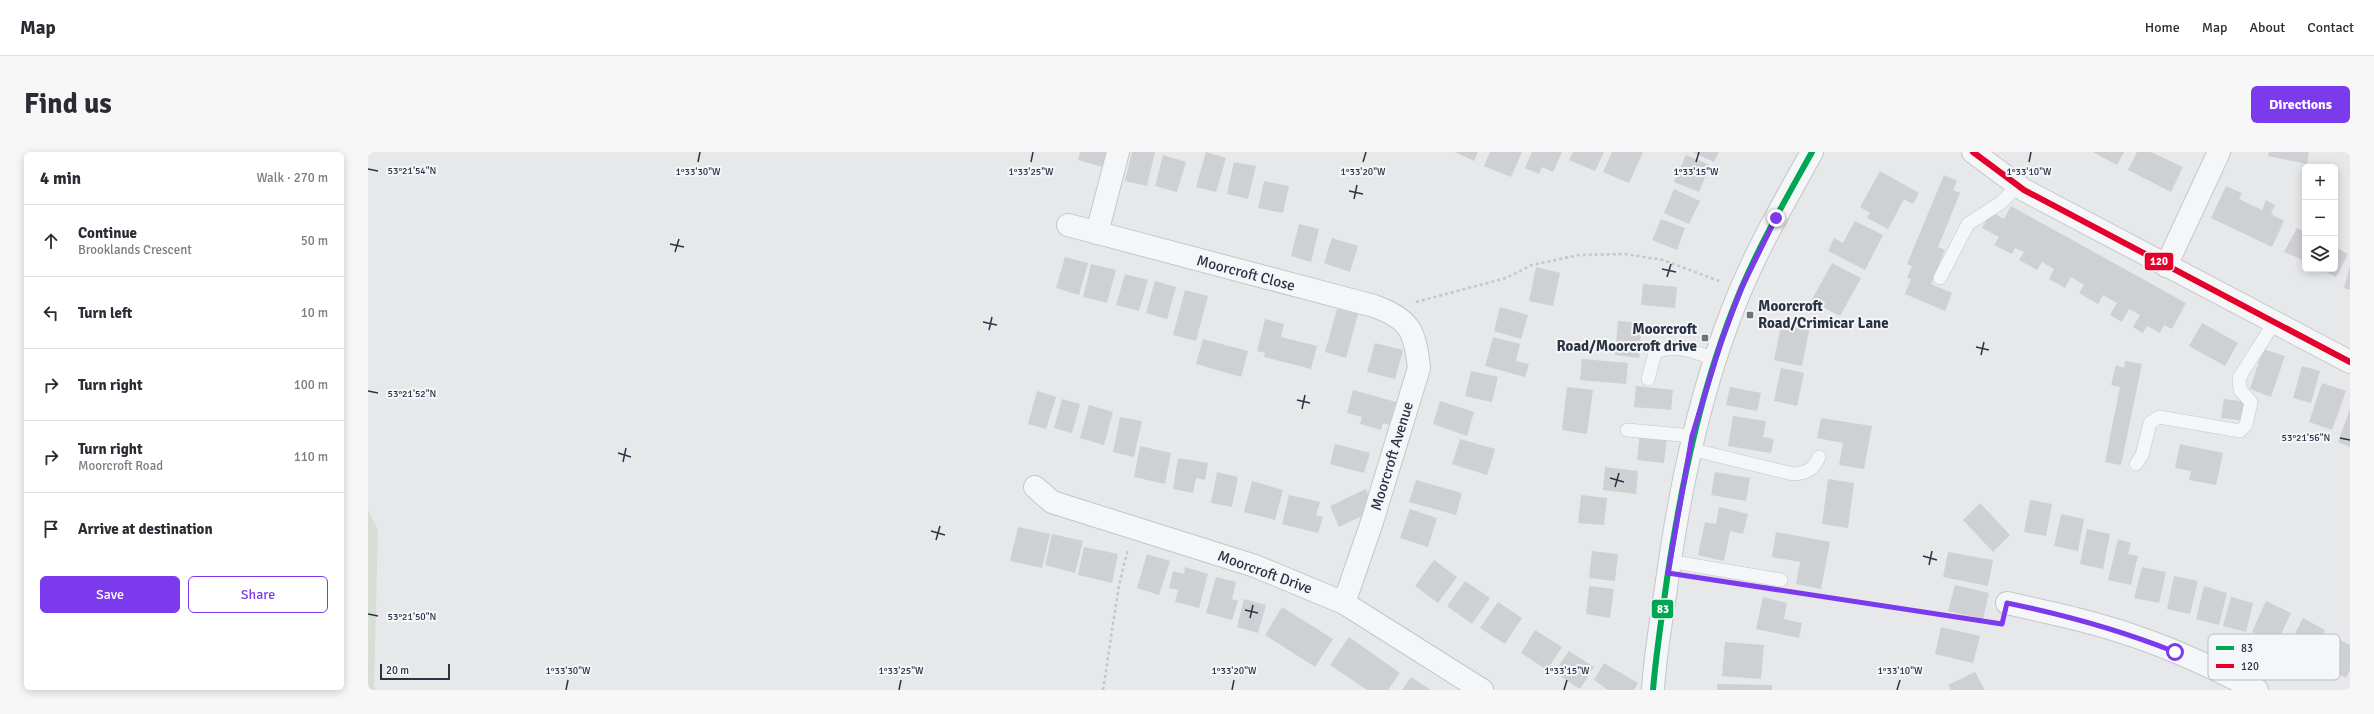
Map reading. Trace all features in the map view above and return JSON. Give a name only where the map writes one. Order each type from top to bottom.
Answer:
[{"type":"street","points":[[1097,233],[1118,152]]},
{"type":"street","points":[[1653,690],[1668,561],[1691,442],[1716,359],[1741,289],[1776,218],[1812,152]]},
{"type":"street","points":[[1973,152],[2018,185],[2166,266],[2350,362]]},
{"type":"street","points":[[2166,266],[2219,152]]},
{"type":"street","name":"Moorcroft Close","points":[[1068,224],[1394,313]]},
{"type":"street","name":"Moorcroft Avenue","points":[[1344,602],[1372,522],[1418,368],[1416,343],[1409,326],[1394,313]]},
{"type":"street","name":"Moorcroft Drive","points":[[1035,487],[1052,502],[1254,566],[1344,602],[1482,690]]},
{"type":"street","points":[[2007,603],[2071,617],[2137,636],[2208,666]]},
{"type":"street","points":[[2237,680],[2257,690]]},
{"type":"lane","points":[[1940,278],[1968,224],[2002,202],[2018,185]]},
{"type":"lane","points":[[2136,464],[2142,455],[2150,423],[2159,418],[2240,431],[2246,425],[2251,402],[2240,390],[2238,378],[2274,323]]},
{"type":"lane","points":[[1648,379],[1655,353],[1664,348],[1679,348],[1716,359]]},
{"type":"lane","points":[[1627,430],[1691,442],[1793,474],[1806,473],[1814,467],[1819,457]]},
{"type":"lane","points":[[1668,561],[1781,580]]},
{"type":"path","points":[[1394,313],[1417,302],[1506,278],[1532,265],[1579,254],[1625,254],[1663,260],[1741,289]]},
{"type":"path","points":[[1103,690],[1119,585],[1133,527]]},
{"type":"path","points":[[1793,592],[2002,624],[2007,603]]},
{"type":"shaded area","points":[[368,510],[378,530],[374,687],[376,690],[368,690]]},
{"type":"building","points":[[1080,152],[1111,152],[1107,168],[1078,160]]},
{"type":"building","points":[[1132,152],[1155,152],[1147,186],[1125,181]]},
{"type":"building","points":[[1206,152],[1226,158],[1216,192],[1196,187]]},
{"type":"building","points":[[1455,152],[1478,152],[1474,161]]},
{"type":"building","points":[[1490,152],[1522,152],[1511,177],[1484,166]]},
{"type":"building","points":[[1532,152],[1562,152],[1553,172],[1542,167],[1539,174],[1525,168]]},
{"type":"building","points":[[1573,152],[1604,152],[1595,171],[1569,160]]},
{"type":"building","points":[[1612,152],[1643,152],[1629,183],[1603,172]]},
{"type":"building","points":[[1692,152],[1719,152],[1714,162]]},
{"type":"building","points":[[2093,152],[2124,152],[2117,165]]},
{"type":"building","points":[[2137,152],[2151,152],[2183,167],[2171,192],[2128,170]]},
{"type":"building","points":[[2269,152],[2309,152],[2307,164],[2268,156]]},
{"type":"building","points":[[1163,155],[1186,162],[1177,192],[1155,186]]},
{"type":"building","points":[[1686,155],[1710,165],[1699,192],[1674,182]]},
{"type":"building","points":[[1234,162],[1256,166],[1248,199],[1227,194]]},
{"type":"building","points":[[1880,171],[1919,193],[1913,204],[1904,199],[1888,229],[1867,218],[1870,213],[1860,207]]},
{"type":"building","points":[[1944,175],[1957,181],[1953,190],[1960,193],[1938,247],[1945,250],[1931,284],[1952,293],[1945,311],[1905,294],[1911,279],[1907,278],[1912,266],[1907,264]]},
{"type":"building","points":[[1264,181],[1289,186],[1283,213],[1258,208]]},
{"type":"building","points":[[2226,186],[2242,193],[2239,199],[2262,210],[2266,200],[2275,205],[2271,214],[2284,221],[2272,247],[2211,218]]},
{"type":"building","points":[[1674,189],[1700,201],[1689,224],[1664,213]]},
{"type":"building","points":[[2011,206],[2186,303],[2172,329],[2164,325],[2160,333],[2147,326],[2143,333],[2133,327],[2140,315],[2129,309],[2122,322],[2110,315],[2117,303],[2103,295],[2098,304],[2079,293],[2084,285],[2071,277],[2065,288],[2049,279],[2054,269],[2042,262],[2037,270],[2019,260],[2024,252],[2015,248],[2012,254],[1994,245],[1999,237],[1982,228],[1991,212],[2004,219]]},
{"type":"building","points":[[1661,219],[1685,228],[1677,250],[1652,240]]},
{"type":"building","points":[[1855,221],[1883,235],[1865,270],[1828,251],[1834,238],[1843,243]]},
{"type":"building","points":[[1299,224],[1319,229],[1311,262],[1291,256]]},
{"type":"building","points":[[2297,228],[2302,230],[2302,260],[2284,252]]},
{"type":"building","points":[[1332,238],[1358,246],[1350,272],[1324,263]]},
{"type":"building","points":[[2338,249],[2348,254],[2336,277],[2326,272],[2338,272]]},
{"type":"building","points":[[1065,257],[1088,263],[1079,295],[1056,288]]},
{"type":"building","points":[[1832,263],[1861,278],[1840,316],[1811,301]]},
{"type":"building","points":[[1091,264],[1116,270],[1107,303],[1083,297]]},
{"type":"building","points":[[2350,266],[2350,290],[2344,288]]},
{"type":"building","points":[[1536,267],[1560,273],[1553,306],[1529,301]]},
{"type":"building","points":[[1125,274],[1148,280],[1139,311],[1116,305]]},
{"type":"building","points":[[1155,281],[1176,287],[1167,319],[1146,313]]},
{"type":"building","points":[[1643,284],[1677,287],[1675,308],[1641,305]]},
{"type":"building","points":[[1185,290],[1208,296],[1196,341],[1173,335]]},
{"type":"building","points":[[1500,307],[1528,315],[1521,339],[1494,331]]},
{"type":"building","points":[[1337,309],[1358,314],[1346,358],[1325,352]]},
{"type":"building","points":[[1265,319],[1284,324],[1281,337],[1317,346],[1311,369],[1264,357],[1265,353],[1257,351]]},
{"type":"building","points":[[1618,321],[1642,323],[1639,358],[1615,355]]},
{"type":"building","points":[[1782,321],[1810,326],[1802,366],[1774,360]]},
{"type":"building","points":[[2202,323],[2238,343],[2225,366],[2189,346]]},
{"type":"building","points":[[1493,337],[1520,344],[1516,361],[1529,364],[1525,377],[1485,366]]},
{"type":"building","points":[[1203,339],[1248,351],[1241,377],[1196,364]]},
{"type":"building","points":[[1375,343],[1403,350],[1395,379],[1367,372]]},
{"type":"building","points":[[2263,349],[2285,356],[2271,397],[2250,389]]},
{"type":"building","points":[[1582,359],[1628,363],[1626,384],[1580,380]]},
{"type":"building","points":[[2125,361],[2142,364],[2121,465],[2105,462],[2120,387],[2111,385],[2116,365],[2124,368]]},
{"type":"building","points":[[2302,366],[2320,371],[2311,403],[2293,398]]},
{"type":"building","points":[[1781,368],[1804,373],[1797,406],[1774,401]]},
{"type":"building","points":[[1471,371],[1498,377],[1492,402],[1465,396]]},
{"type":"building","points":[[2322,383],[2346,391],[2332,430],[2309,422]]},
{"type":"building","points":[[1636,386],[1673,390],[1671,410],[1634,407]]},
{"type":"building","points":[[1567,387],[1593,390],[1587,434],[1562,430]]},
{"type":"building","points":[[1730,387],[1761,393],[1757,411],[1726,405]]},
{"type":"building","points":[[1353,390],[1396,402],[1389,425],[1383,423],[1381,430],[1360,424],[1362,417],[1347,413]]},
{"type":"building","points":[[1037,391],[1056,397],[1046,429],[1028,424]]},
{"type":"building","points":[[1062,399],[1080,404],[1072,433],[1054,428]]},
{"type":"building","points":[[2224,399],[2248,402],[2245,421],[2221,418]]},
{"type":"building","points":[[1440,401],[1474,412],[1467,436],[1433,424]]},
{"type":"building","points":[[1089,405],[1113,412],[1104,445],[1080,438]]},
{"type":"building","points":[[2350,409],[2350,447],[2338,442]]},
{"type":"building","points":[[1733,416],[1766,421],[1763,437],[1774,439],[1771,453],[1728,446]]},
{"type":"building","points":[[1120,417],[1142,421],[1134,457],[1113,452]]},
{"type":"building","points":[[1821,418],[1872,426],[1864,469],[1839,465],[1843,443],[1817,438]]},
{"type":"building","points":[[1640,432],[1667,435],[1664,463],[1637,460]]},
{"type":"building","points":[[1460,439],[1495,449],[1487,475],[1452,464]]},
{"type":"building","points":[[1335,444],[1370,453],[1364,473],[1330,464]]},
{"type":"building","points":[[2180,444],[2223,453],[2216,485],[2189,480],[2191,471],[2175,468]]},
{"type":"building","points":[[1140,446],[1171,453],[1165,484],[1134,477]]},
{"type":"building","points":[[1178,458],[1208,463],[1205,480],[1196,478],[1193,493],[1173,489]]},
{"type":"building","points":[[1605,467],[1638,471],[1636,494],[1603,490]]},
{"type":"building","points":[[1217,472],[1238,477],[1232,507],[1211,503]]},
{"type":"building","points":[[1715,472],[1750,478],[1746,501],[1711,495]]},
{"type":"building","points":[[1828,479],[1854,483],[1848,528],[1822,524]]},
{"type":"building","points":[[1416,480],[1462,493],[1456,515],[1409,502]]},
{"type":"building","points":[[1252,481],[1283,490],[1275,520],[1244,512]]},
{"type":"building","points":[[1366,489],[1370,500],[1362,516],[1339,527],[1330,506]]},
{"type":"building","points":[[1289,495],[1320,502],[1316,515],[1323,517],[1318,533],[1282,524]]},
{"type":"building","points":[[1581,495],[1607,498],[1604,525],[1578,523]]},
{"type":"building","points":[[2030,500],[2052,504],[2046,536],[2024,532]]},
{"type":"building","points":[[1980,503],[2010,535],[1993,552],[1963,520]]},
{"type":"building","points":[[1719,507],[1748,514],[1743,534],[1730,531],[1724,561],[1698,555],[1705,522],[1716,524]]},
{"type":"building","points":[[1410,509],[1437,518],[1428,547],[1400,538]]},
{"type":"building","points":[[2061,514],[2084,519],[2078,551],[2054,546]]},
{"type":"building","points":[[1018,527],[1050,534],[1042,568],[1010,561]]},
{"type":"building","points":[[2087,529],[2110,534],[2103,569],[2080,564]]},
{"type":"building","points":[[1776,532],[1830,542],[1821,589],[1796,584],[1800,562],[1772,557]]},
{"type":"building","points":[[1052,534],[1083,541],[1075,573],[1045,565]]},
{"type":"building","points":[[2118,539],[2131,543],[2128,554],[2138,556],[2131,585],[2108,580]]},
{"type":"building","points":[[1084,547],[1118,554],[1112,583],[1078,575]]},
{"type":"building","points":[[1592,551],[1618,554],[1615,581],[1589,578]]},
{"type":"building","points":[[1948,552],[1993,560],[1988,586],[1943,577]]},
{"type":"building","points":[[1147,554],[1170,561],[1159,595],[1137,588]]},
{"type":"building","points":[[1434,560],[1457,577],[1438,603],[1415,586]]},
{"type":"building","points":[[1185,567],[1208,574],[1199,608],[1175,602],[1178,590],[1169,588],[1173,571],[1184,574]]},
{"type":"building","points":[[2142,567],[2166,572],[2159,603],[2134,598]]},
{"type":"building","points":[[2174,576],[2198,581],[2190,614],[2167,609]]},
{"type":"building","points":[[1216,577],[1236,582],[1232,599],[1238,601],[1232,620],[1206,613]]},
{"type":"building","points":[[1465,581],[1490,598],[1472,624],[1447,606]]},
{"type":"building","points":[[1955,585],[1989,593],[1983,619],[1948,611]]},
{"type":"building","points":[[1589,586],[1614,589],[1610,618],[1586,614]]},
{"type":"building","points":[[2204,586],[2227,593],[2219,625],[2196,619]]},
{"type":"building","points":[[1763,597],[1787,603],[1784,619],[1802,623],[1799,638],[1756,629]]},
{"type":"building","points":[[2231,597],[2253,603],[2246,632],[2223,626]]},
{"type":"building","points":[[1244,599],[1266,605],[1258,633],[1237,627]]},
{"type":"building","points":[[2266,601],[2291,613],[2281,634],[2257,634],[2252,632]]},
{"type":"building","points":[[1498,602],[1522,618],[1505,644],[1480,628]]},
{"type":"building","points":[[1282,607],[1333,639],[1315,667],[1265,635]]},
{"type":"building","points":[[2303,618],[2325,630],[2323,634],[2295,634]]},
{"type":"building","points":[[1941,627],[1980,636],[1973,663],[1935,654]]},
{"type":"building","points":[[1535,630],[1562,647],[1547,670],[1521,653]]},
{"type":"building","points":[[1349,637],[1400,673],[1388,690],[1367,690],[1330,665]]},
{"type":"building","points":[[2340,640],[2350,645],[2350,670],[2346,678],[2340,675]]},
{"type":"building","points":[[1725,642],[1764,645],[1761,679],[1722,676]]},
{"type":"building","points":[[1569,651],[1594,667],[1580,689],[1554,672]]},
{"type":"building","points":[[1604,663],[1638,683],[1634,690],[1608,690],[1594,680]]},
{"type":"building","points":[[1975,672],[1985,690],[1951,690],[1948,685]]},
{"type":"building","points":[[1411,677],[1431,690],[1402,690]]},
{"type":"building","points":[[1717,684],[1772,685],[1772,690],[1717,690]]},
{"type":"transit line","name":"83","points":[[1653,690],[1659,634],[1679,505],[1704,396],[1727,324],[1741,289],[1766,237],[1812,152]]},
{"type":"transit line","name":"120","points":[[1973,152],[2024,190],[2350,362]]},
{"type":"place","name":"Moorcroft Road/Crimicar Lane","points":[[1750,315]]},
{"type":"place","name":"Moorcroft Road/Moorcroft drive","points":[[1705,338]]},
{"type":"route","points":[[1776,218],[1741,289],[1721,342],[1692,436],[1668,561],[1668,573],[2002,624],[2007,603],[2071,617],[2137,636],[2175,652]]}]
